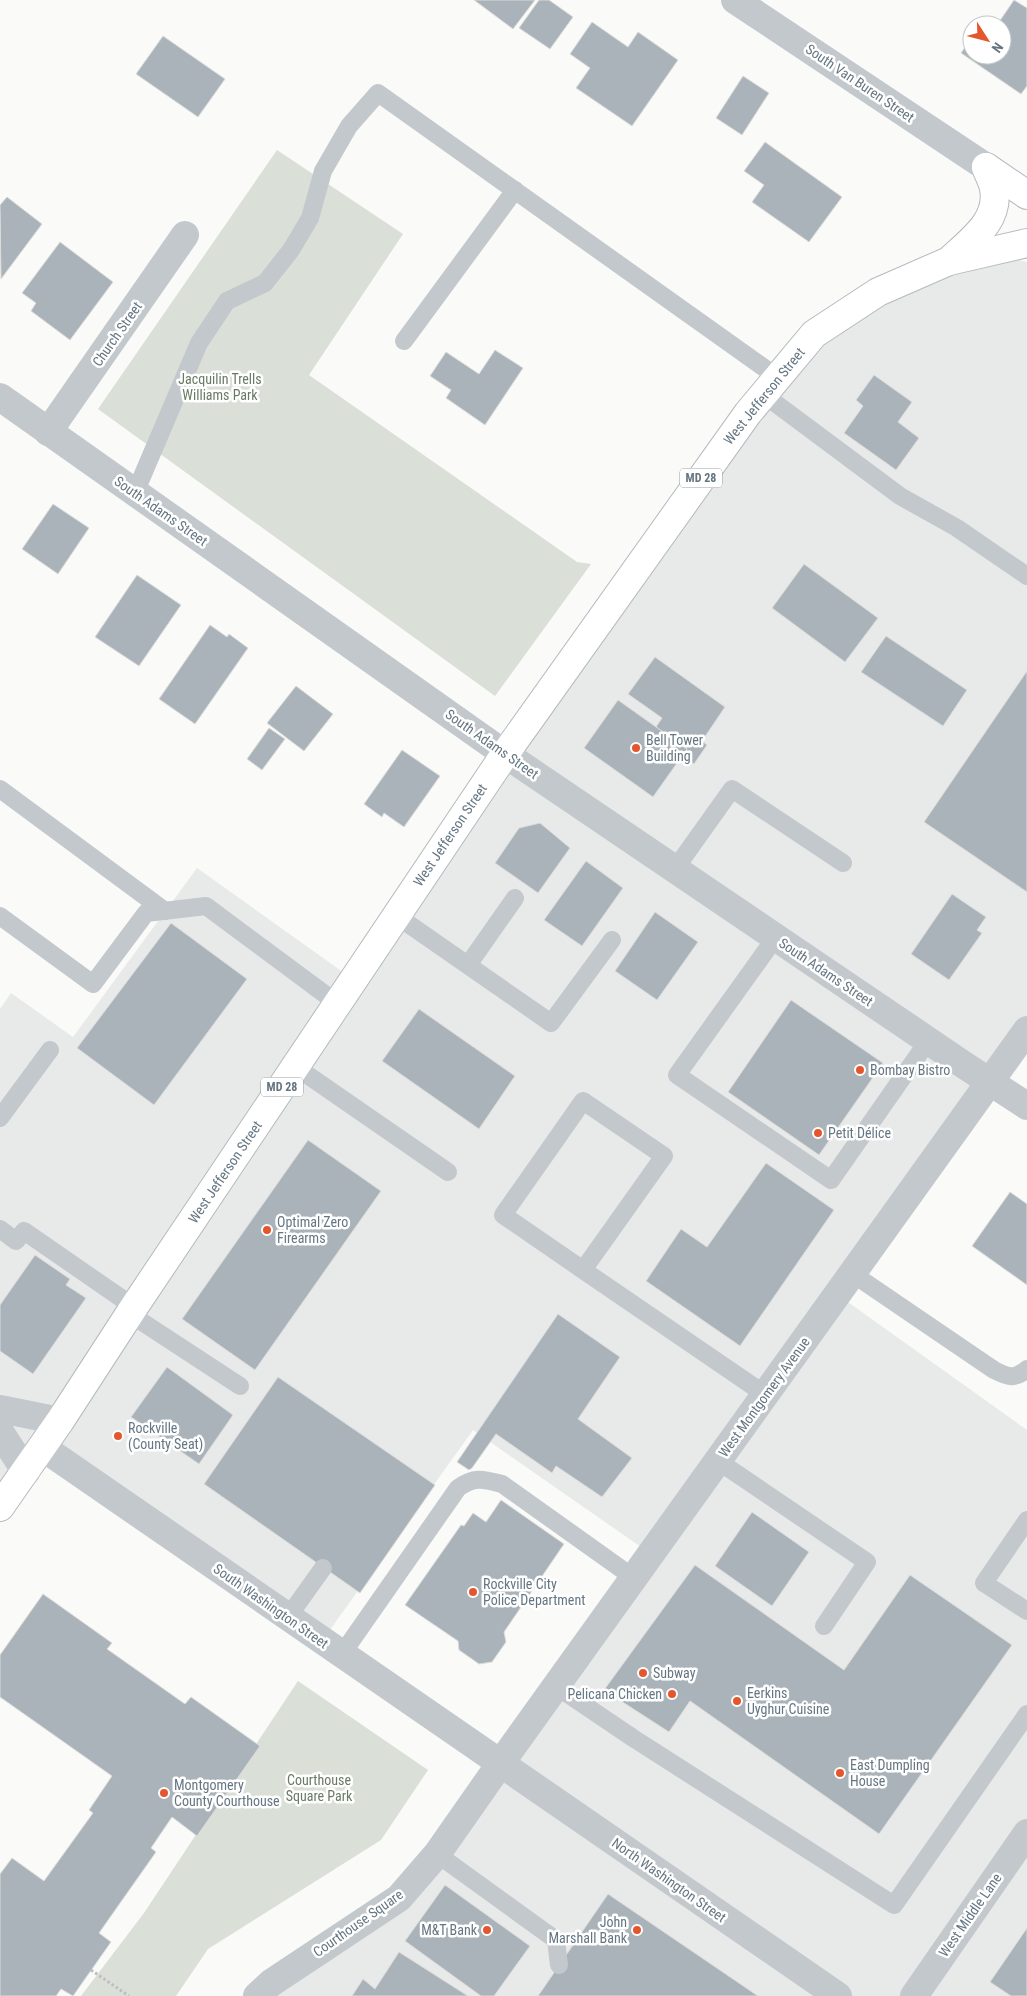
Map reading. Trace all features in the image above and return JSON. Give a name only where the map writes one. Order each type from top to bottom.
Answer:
[{"type":"main road","points":[[986,167],[1027,195]]},
{"type":"main road","points":[[949,261],[983,229],[992,214],[994,189],[986,167]]},
{"type":"main road","name":"West Jefferson Street","points":[[0,1507],[26,1472],[132,1310],[505,754],[770,385],[814,334],[878,292],[949,261],[1027,243]]},
{"type":"main road","name":"West Jefferson Street","points":[[983,253],[1027,262]]},
{"type":"street","name":"South Van Buren Street","points":[[735,0],[986,167]]},
{"type":"street","name":"Church Street","points":[[48,432],[185,235]]},
{"type":"street","name":"South Adams Street","points":[[0,397],[505,754],[928,1042],[1027,1106]]},
{"type":"street","name":"West Montgomery Avenue","points":[[500,1764],[1027,1030]]},
{"type":"street","points":[[0,1409],[60,1421]]},
{"type":"street","points":[[0,1432],[26,1472]]},
{"type":"street","name":"South Washington Street","points":[[42,1448],[500,1764]]},
{"type":"street","name":"Courthouse Square","points":[[257,1996],[271,1983],[399,1898],[438,1854],[500,1764]]},
{"type":"street","name":"North Washington Street","points":[[500,1764],[838,1996]]},
{"type":"street","name":"West Middle Lane","points":[[914,1996],[1027,1833]]},
{"type":"lane","points":[[135,493],[199,344],[227,301],[265,283],[291,250],[310,218],[323,171],[350,126],[378,93],[515,190],[770,385],[900,496],[957,528],[1027,576]]},
{"type":"lane","points":[[404,341],[515,190]]},
{"type":"lane","points":[[675,869],[732,789],[843,863]]},
{"type":"lane","points":[[0,790],[165,911]]},
{"type":"lane","points":[[468,966],[515,898]]},
{"type":"lane","points":[[0,916],[93,984],[146,913],[206,906],[338,1004]]},
{"type":"lane","points":[[397,916],[550,1023],[612,940]]},
{"type":"lane","points":[[776,938],[678,1075],[831,1180],[928,1042]]},
{"type":"lane","points":[[0,1118],[50,1050]]},
{"type":"lane","points":[[296,1067],[448,1172]]},
{"type":"lane","points":[[583,1270],[664,1156],[583,1101],[503,1215],[583,1270],[766,1395]]},
{"type":"lane","points":[[0,1229],[16,1241],[24,1231],[240,1386]]},
{"type":"lane","points":[[853,1274],[994,1370],[1007,1376],[1019,1376],[1027,1369]]},
{"type":"lane","points":[[718,1461],[867,1562],[824,1626]]},
{"type":"lane","points":[[342,1654],[458,1488],[470,1480],[484,1479],[502,1484],[634,1578]]},
{"type":"lane","points":[[1027,1520],[984,1583],[1027,1611]]},
{"type":"lane","points":[[288,1617],[323,1568]]},
{"type":"lane","points":[[556,1686],[633,1738],[894,1905],[1027,1714]]},
{"type":"lane","points":[[438,1854],[556,1940],[559,1966]]},
{"type":"path","points":[[91,1970],[130,1996]]},
{"type":"shaded area","points":[[983,253],[1027,262],[1027,1030],[838,1295],[1027,1430],[1027,1996],[257,1996],[399,1897],[651,1554],[473,1430],[322,1641],[42,1448],[0,1507],[0,1009],[11,993],[73,1037],[197,868],[354,980],[814,334]]},
{"type":"green space","name":"Jacquilin Trells Williams Park","points":[[277,150],[403,234],[309,375],[577,562],[591,564],[495,696],[98,409]]},
{"type":"green space","name":"Courthouse Square Park","points":[[298,1681],[428,1770],[381,1840],[208,1949],[176,1996],[81,1996],[144,1913]]},
{"type":"building","points":[[474,0],[535,0],[513,29]]},
{"type":"building","points":[[539,0],[549,0],[573,17],[550,49],[519,28]]},
{"type":"building","points":[[1014,0],[1027,8],[1027,86],[1021,94],[979,65],[1012,65],[1012,15],[1004,15]]},
{"type":"building","points":[[592,22],[628,47],[638,32],[678,60],[632,126],[576,88],[590,68],[570,54]]},
{"type":"building","points":[[163,36],[225,79],[198,117],[136,74]]},
{"type":"building","points":[[743,76],[769,93],[742,135],[716,118]]},
{"type":"building","points":[[765,142],[842,197],[809,242],[752,202],[764,185],[744,171]]},
{"type":"building","points":[[7,197],[42,224],[1,279],[0,205]]},
{"type":"building","points":[[60,242],[113,282],[70,340],[31,311],[36,303],[22,293]]},
{"type":"building","points":[[495,350],[523,368],[485,425],[446,398],[451,390],[430,376],[446,352],[479,374]]},
{"type":"building","points":[[874,375],[912,402],[898,422],[919,438],[896,470],[844,433],[863,406],[856,400]]},
{"type":"building","points":[[53,504],[89,528],[58,574],[22,549]]},
{"type":"building","points":[[804,564],[878,618],[845,662],[772,608]]},
{"type":"building","points":[[137,575],[181,605],[139,666],[95,637]]},
{"type":"building","points":[[210,625],[227,637],[229,634],[248,648],[195,724],[159,699]]},
{"type":"building","points":[[886,636],[967,690],[943,726],[861,672]]},
{"type":"building","points":[[655,657],[725,707],[702,741],[707,745],[694,764],[683,756],[687,749],[656,727],[662,718],[628,694]]},
{"type":"building","points":[[1027,671],[1027,892],[924,822]]},
{"type":"building","points":[[296,686],[333,714],[304,751],[267,723]]},
{"type":"building","name":"Bell Tower Building","points":[[618,700],[687,749],[653,797],[584,748]]},
{"type":"building","points":[[269,728],[285,739],[262,770],[247,759]]},
{"type":"building","points":[[402,750],[440,776],[404,827],[384,813],[382,817],[364,804]]},
{"type":"building","points":[[540,823],[570,848],[538,893],[495,863],[519,828]]},
{"type":"building","points":[[586,861],[623,888],[582,946],[544,920]]},
{"type":"building","points":[[952,894],[986,917],[977,930],[982,933],[949,980],[911,954]]},
{"type":"building","points":[[655,912],[698,942],[657,1000],[615,971]]},
{"type":"building","points":[[171,923],[247,979],[154,1105],[77,1048]]},
{"type":"building","points":[[791,1000],[883,1063],[819,1155],[728,1092]]},
{"type":"building","points":[[419,1009],[515,1076],[479,1129],[382,1061]]},
{"type":"building","points":[[308,1140],[381,1191],[255,1370],[182,1319]]},
{"type":"building","points":[[766,1163],[834,1210],[740,1346],[646,1281],[681,1229],[707,1247]]},
{"type":"building","points":[[1010,1192],[1027,1204],[1027,1285],[972,1246]]},
{"type":"building","points":[[35,1255],[70,1279],[66,1285],[86,1298],[33,1374],[0,1351],[0,1305]]},
{"type":"building","points":[[558,1314],[620,1357],[578,1419],[632,1458],[602,1497],[556,1466],[552,1473],[496,1434],[472,1468],[469,1470],[457,1462]]},
{"type":"building","points":[[167,1367],[233,1415],[199,1464],[131,1417]]},
{"type":"building","points":[[278,1377],[435,1485],[360,1593],[204,1484]]},
{"type":"building","name":"Rockville City Police Department","points":[[501,1500],[564,1544],[504,1632],[506,1642],[492,1662],[479,1664],[459,1650],[458,1641],[405,1605],[461,1525],[464,1526],[473,1513],[486,1522]]},
{"type":"building","points":[[752,1512],[809,1552],[772,1606],[715,1566]]},
{"type":"building","points":[[695,1565],[844,1670],[910,1575],[1012,1645],[879,1834],[690,1701],[669,1732],[604,1690]]},
{"type":"building","name":"Montgomery County Courthouse","points":[[43,1594],[112,1643],[107,1649],[185,1704],[191,1697],[260,1746],[197,1836],[172,1817],[151,1848],[156,1852],[99,1933],[111,1942],[73,1996],[61,1989],[56,1996],[0,1996],[0,1874],[12,1858],[44,1881],[93,1813],[89,1810],[112,1776],[0,1697],[0,1655]]},
{"type":"building","points":[[445,1885],[530,1946],[494,1996],[481,1996],[405,1941]]},
{"type":"building","points":[[608,1894],[758,1996],[538,1996]]},
{"type":"building","points":[[1027,1928],[1027,1996],[1011,1996],[990,1982]]},
{"type":"building","points":[[399,1952],[468,1996],[352,1996],[363,1979],[375,1989]]},
{"type":"place","name":"Bell Tower Building","points":[[636,748]]},
{"type":"place","name":"Bombay Bistro","points":[[860,1070]]},
{"type":"place","name":"Petit Délice","points":[[818,1133]]},
{"type":"place","name":"Optimal Zero Firearms","points":[[267,1230]]},
{"type":"place","name":"Rockville (County Seat)","points":[[118,1436]]},
{"type":"place","name":"Rockville City Police Department","points":[[473,1592]]},
{"type":"place","name":"Subway","points":[[643,1673]]},
{"type":"place","name":"Pelicana Chicken","points":[[672,1694]]},
{"type":"place","name":"Eerkins Uyghur Cuisine","points":[[737,1701]]},
{"type":"place","name":"East Dumpling House","points":[[840,1773]]},
{"type":"place","name":"Montgomery County Courthouse","points":[[164,1793]]},
{"type":"place","name":"M&T Bank","points":[[487,1930]]},
{"type":"place","name":"John Marshall Bank","points":[[637,1930]]}]
